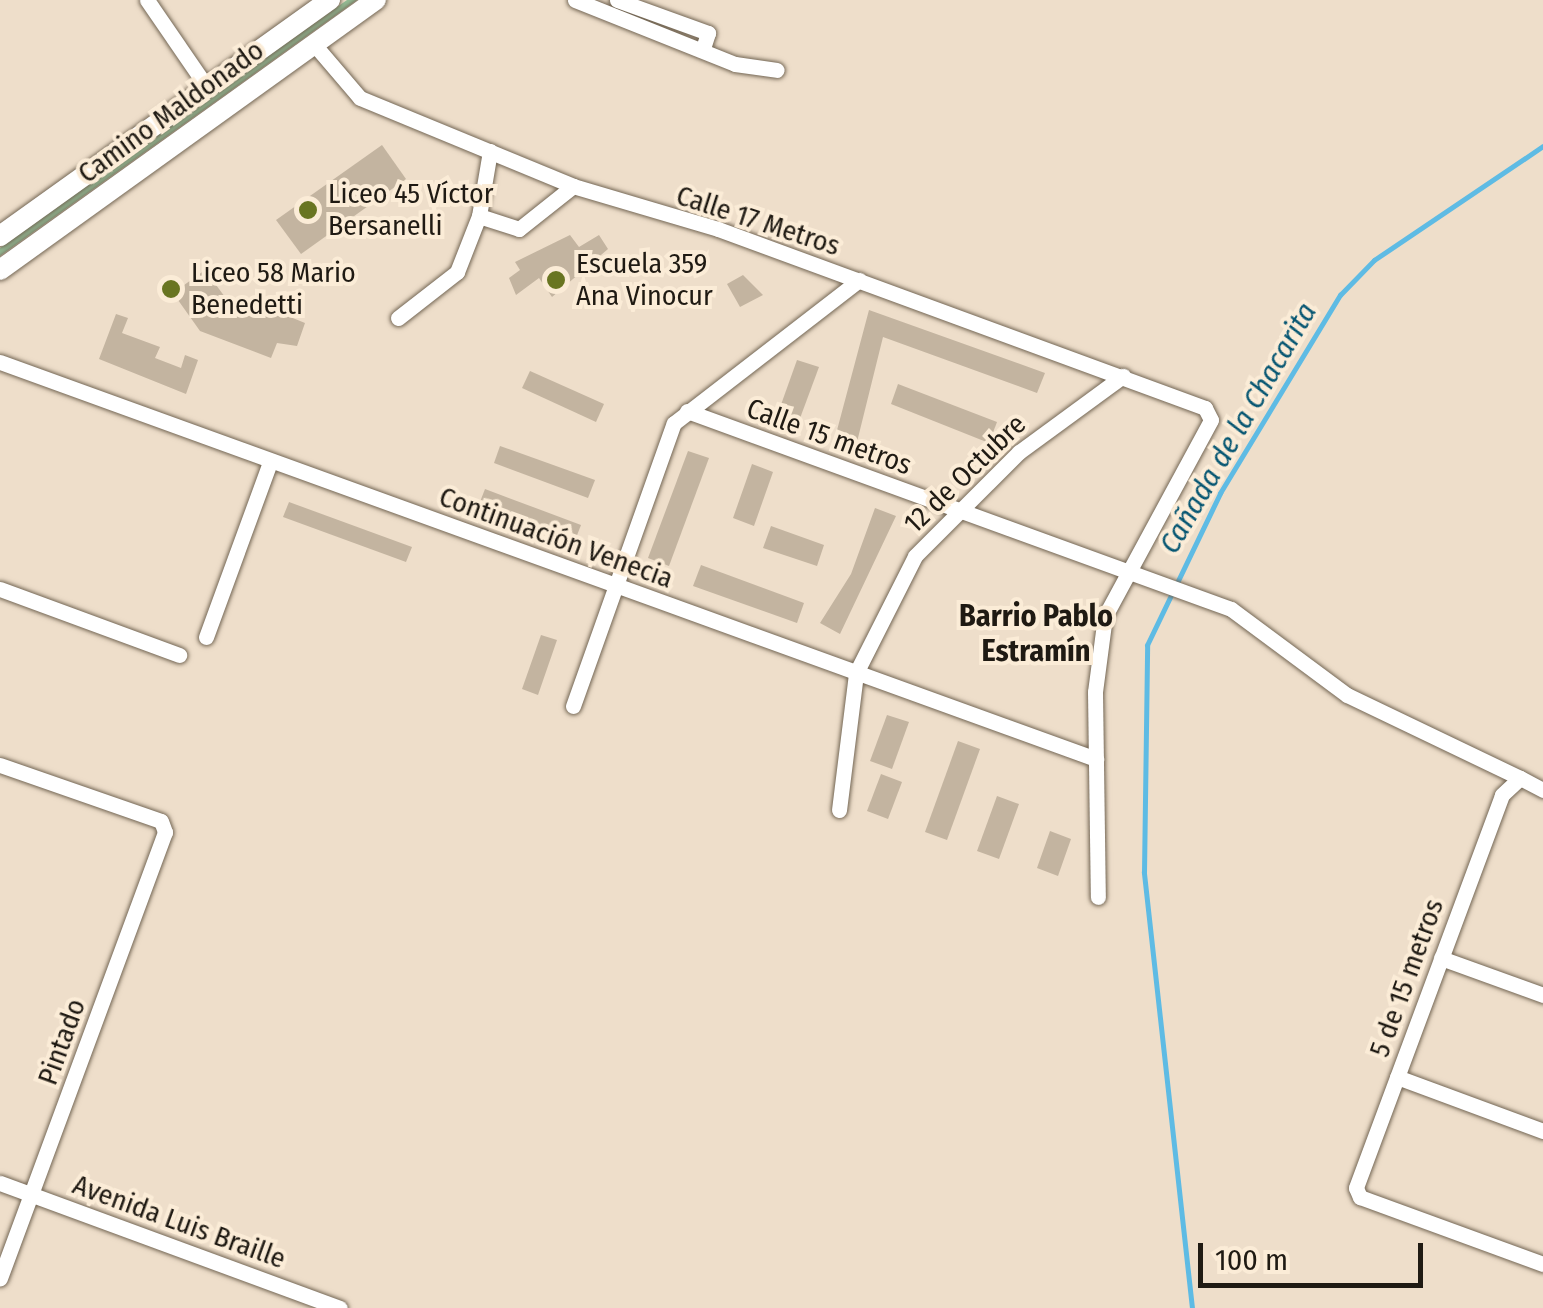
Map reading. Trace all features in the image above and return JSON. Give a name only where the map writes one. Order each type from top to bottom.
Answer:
[{"type":"main road","name":"Camino Maldonado","points":[[0,236],[330,0]]},
{"type":"main road","name":"Camino Maldonado","points":[[0,270],[376,0]]},
{"type":"street","points":[[147,0],[206,86]]},
{"type":"street","points":[[576,0],[706,40]]},
{"type":"street","points":[[617,0],[706,40],[735,64],[777,70]]},
{"type":"street","name":"Calle 17 Metros","points":[[314,43],[360,98],[574,186],[860,280],[1123,376],[1209,414],[1124,574]]},
{"type":"street","points":[[398,318],[457,272],[480,216],[490,151]]},
{"type":"street","points":[[480,216],[519,229],[574,186]]},
{"type":"street","points":[[574,706],[674,423],[860,280]]},
{"type":"street","name":"Continuación Venecia","points":[[0,362],[1096,759]]},
{"type":"street","name":"12 de Octubre","points":[[839,810],[856,673],[896,588],[956,510],[1123,376]]},
{"type":"street","name":"Calle 15 metros","points":[[686,411],[1124,574],[1232,609],[1347,695],[1515,780],[1543,790]]},
{"type":"street","points":[[206,637],[270,462]]},
{"type":"street","points":[[1098,897],[1098,647],[1124,574]]},
{"type":"street","points":[[0,589],[179,655]]},
{"type":"street","name":"Pintado","points":[[0,765],[161,822],[165,837],[0,1279]]},
{"type":"street","name":"5 de 15 metros","points":[[1515,780],[1441,958],[1357,1192],[1543,1264]]},
{"type":"street","points":[[1441,958],[1543,995]]},
{"type":"street","points":[[1396,1077],[1543,1131]]},
{"type":"street","name":"Avenida Luis Braille","points":[[0,1183],[340,1308]]},
{"type":"green space","points":[[347,0],[357,0],[0,256],[0,248],[62,202]]},
{"type":"building","points":[[382,145],[406,179],[301,254],[276,220]]},
{"type":"building","points":[[570,235],[579,247],[599,235],[608,249],[552,297],[539,278],[516,295],[509,278],[520,270],[515,262]]},
{"type":"building","points":[[205,270],[239,316],[251,301],[305,323],[297,346],[277,343],[271,358],[200,331],[173,293]]},
{"type":"building","points":[[743,275],[763,295],[740,307],[727,284]]},
{"type":"building","points":[[869,310],[1045,373],[1037,393],[883,337],[857,442],[836,434]]},
{"type":"building","points":[[116,314],[128,318],[122,333],[160,347],[155,358],[181,368],[185,355],[198,360],[186,394],[99,359]]},
{"type":"building","points":[[797,360],[819,367],[799,421],[778,413]]},
{"type":"building","points":[[530,371],[604,404],[596,422],[522,388]]},
{"type":"building","points":[[898,384],[997,422],[989,443],[891,404]]},
{"type":"building","points":[[500,446],[595,480],[588,498],[494,463]]},
{"type":"building","points":[[688,451],[709,458],[669,566],[648,558]]},
{"type":"building","points":[[752,464],[773,472],[754,526],[733,518]]},
{"type":"building","points":[[485,489],[581,525],[574,543],[478,507]]},
{"type":"building","points":[[289,502],[412,547],[406,562],[283,517]]},
{"type":"building","points":[[875,508],[896,516],[840,634],[820,623],[851,574]]},
{"type":"building","points":[[771,526],[824,545],[817,566],[763,548]]},
{"type":"building","points":[[701,565],[804,603],[797,623],[693,586]]},
{"type":"building","points":[[541,635],[557,640],[538,695],[522,689]]},
{"type":"building","points":[[887,715],[909,722],[892,769],[870,761]]},
{"type":"building","points":[[958,741],[980,749],[947,840],[925,832]]},
{"type":"building","points":[[881,774],[902,782],[888,819],[867,811]]},
{"type":"building","points":[[997,796],[1019,804],[999,859],[977,851]]},
{"type":"building","points":[[1050,831],[1071,839],[1058,876],[1037,868]]},
{"type":"waterway","name":"Cañada de la Chacarita","points":[[1192,1308],[1144,872],[1147,645],[1220,493],[1340,295],[1374,260],[1543,146]]},
{"type":"place","name":"Liceo 45 Víctor Bersanelli","points":[[308,210]]},
{"type":"place","name":"Escuela 359 Ana Vinocur","points":[[556,280]]},
{"type":"place","name":"Liceo 58 Mario Benedetti","points":[[171,289]]},
{"type":"district","name":"Barrio Pablo Estramín","points":[[1036,633]]}]
